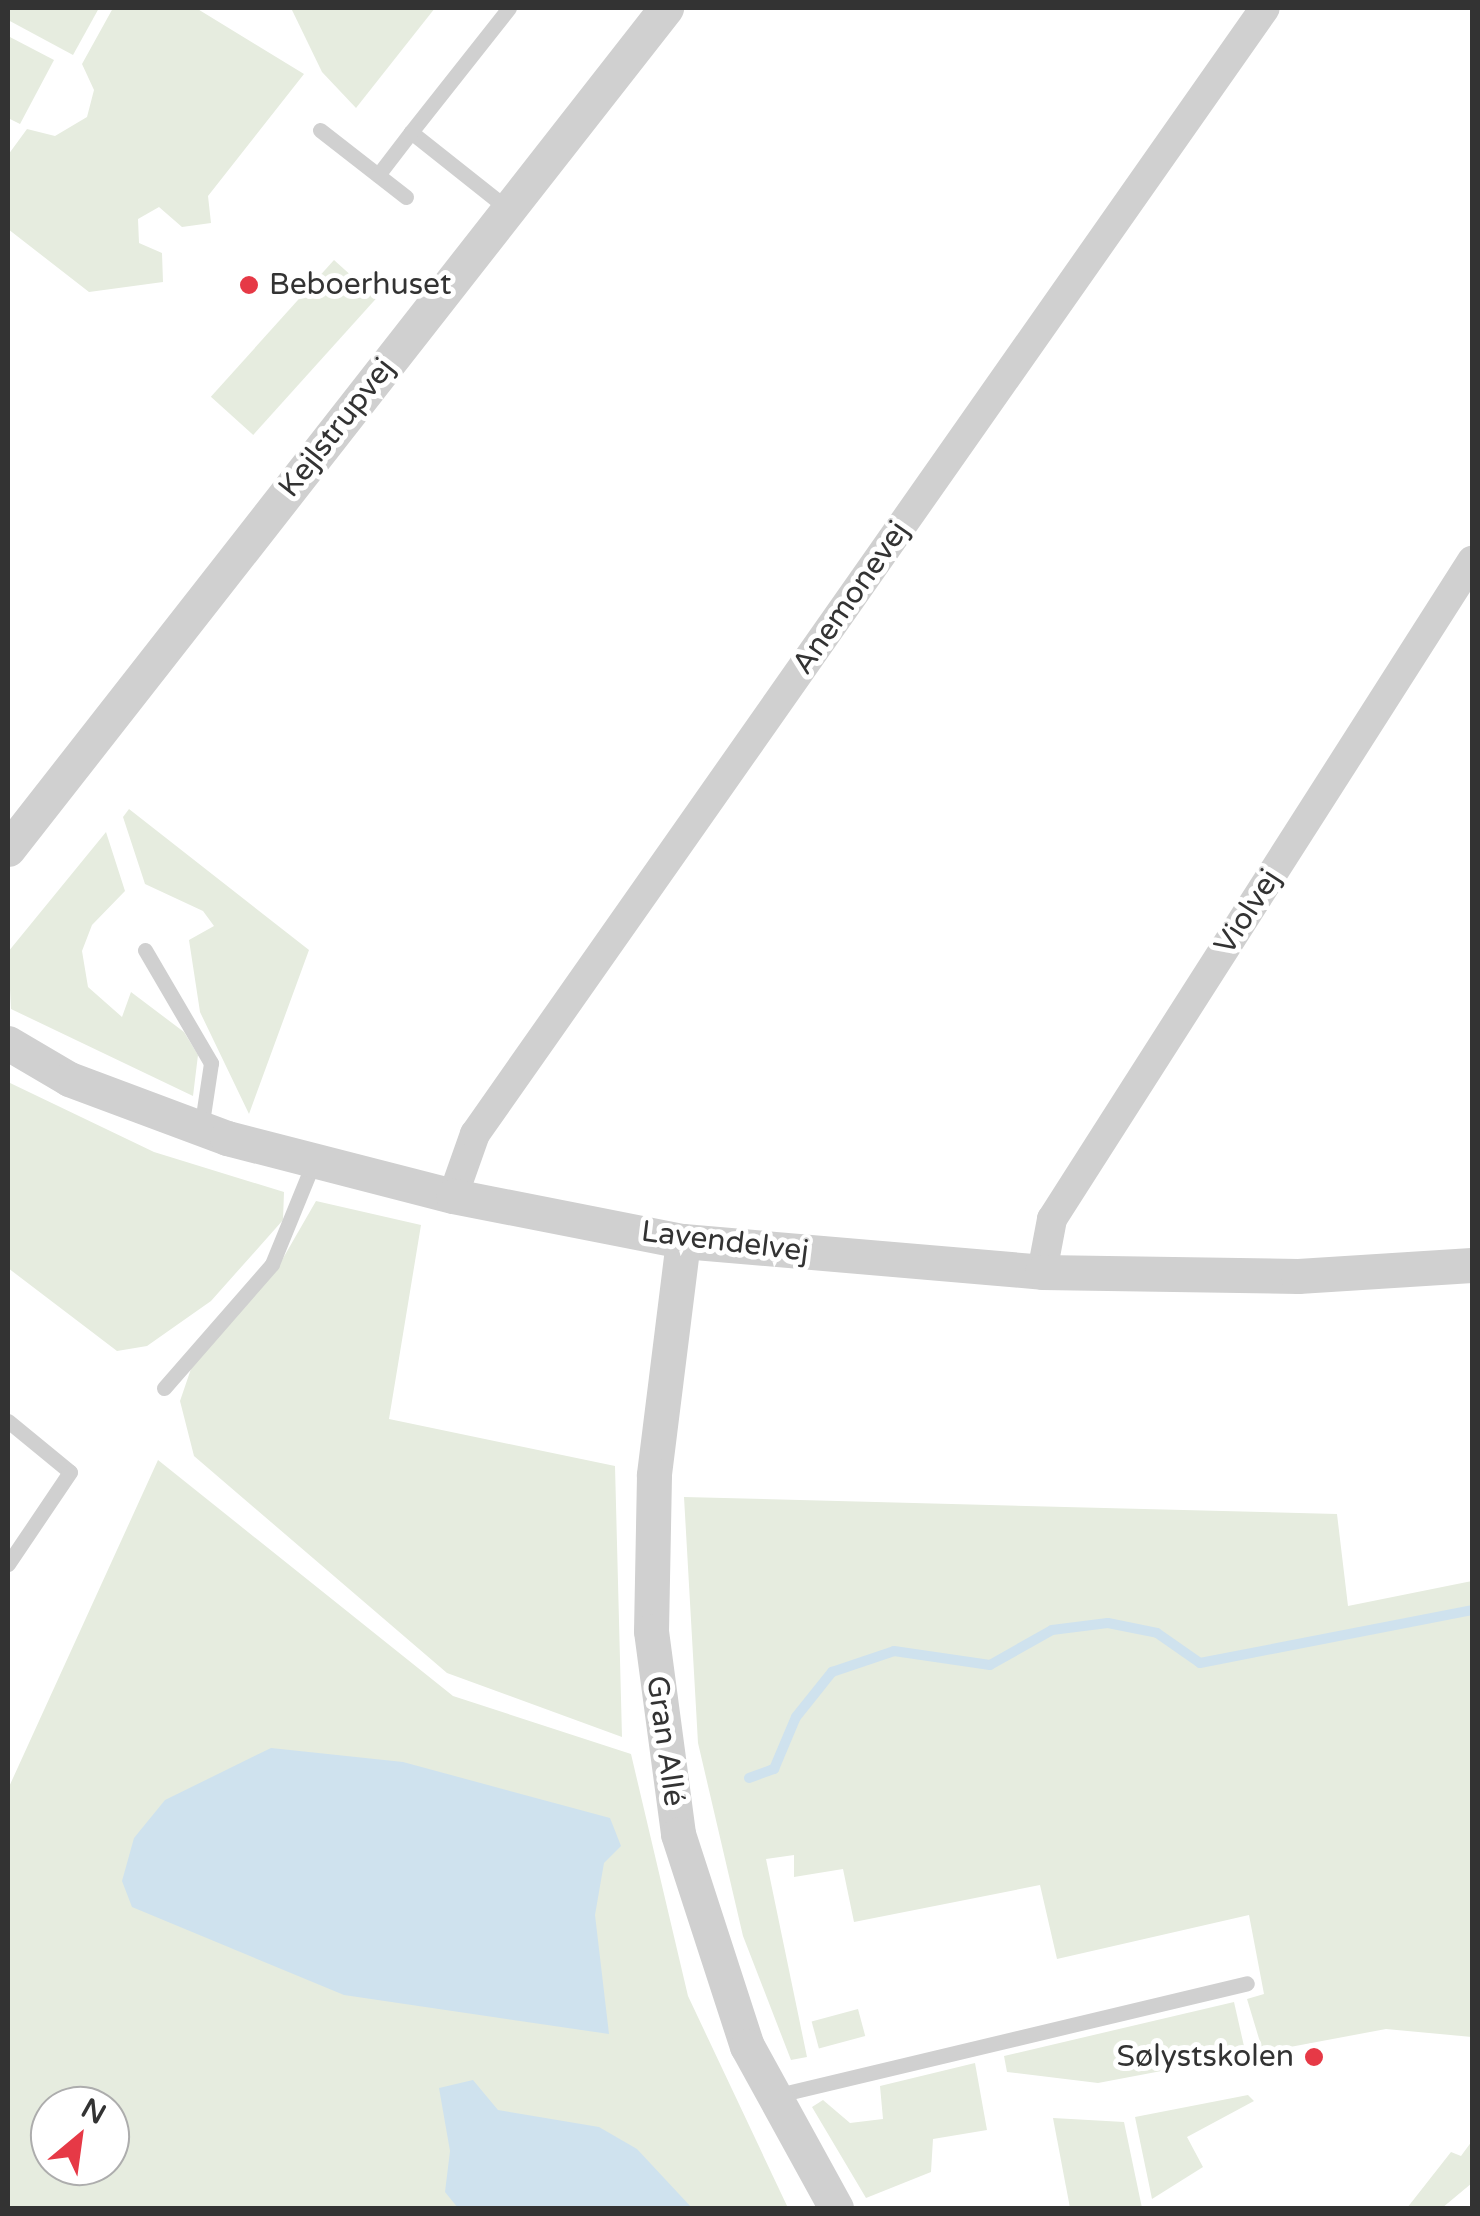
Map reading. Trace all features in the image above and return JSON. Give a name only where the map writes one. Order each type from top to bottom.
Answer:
[{"type":"street","name":"Kejlstrupvej","points":[[8,849],[666,8]]},
{"type":"street","name":"Anemonevej","points":[[453,1196],[475,1134],[1265,8]]},
{"type":"street","name":"Violvej","points":[[1042,1272],[1052,1219],[1472,561]]},
{"type":"street","name":"Lavendelvej","points":[[8,1043],[69,1079],[201,1129],[453,1196],[683,1241],[1042,1272],[1298,1276],[1472,1264]]},
{"type":"street","name":"Gran Allé","points":[[683,1241],[654,1475],[656,1686],[678,1834],[770,2097],[836,2208]]},
{"type":"lane","points":[[378,175],[509,8]]},
{"type":"lane","points":[[320,130],[406,197]]},
{"type":"lane","points":[[411,132],[508,209]]},
{"type":"lane","points":[[145,950],[210,1063],[201,1129]]},
{"type":"lane","points":[[164,1388],[272,1264],[314,1161]]},
{"type":"lane","points":[[8,1421],[70,1472],[8,1564]]},
{"type":"lane","points":[[770,2097],[1247,1983]]},
{"type":"shaded area","points":[[8,8],[99,8],[73,55],[8,20]]},
{"type":"shaded area","points":[[113,8],[196,8],[304,74],[208,196],[211,223],[182,227],[159,207],[138,219],[139,243],[162,253],[163,282],[89,292],[8,229],[8,155],[27,129],[55,136],[87,117],[94,90],[82,64]]},
{"type":"shaded area","points":[[291,8],[435,8],[356,108],[322,72]]},
{"type":"shaded area","points":[[8,36],[54,60],[20,124],[8,118]]},
{"type":"shaded area","points":[[334,260],[376,298],[253,435],[211,397]]},
{"type":"shaded area","points":[[129,809],[309,950],[249,1114],[200,1012],[189,940],[214,926],[203,911],[145,884],[123,817]]},
{"type":"shaded area","points":[[106,832],[125,891],[92,925],[82,951],[88,987],[122,1017],[131,992],[184,1032],[198,1055],[193,1096],[11,1009],[8,952]]},
{"type":"shaded area","points":[[8,1082],[154,1152],[284,1192],[283,1220],[211,1301],[147,1346],[117,1351],[8,1268]]},
{"type":"shaded area","points":[[316,1201],[421,1225],[389,1419],[615,1466],[622,1737],[447,1673],[194,1456],[180,1401],[193,1363],[282,1260]]},
{"type":"shaded area","points":[[158,1460],[453,1696],[631,1754],[688,1996],[788,2208],[8,2208],[8,1789]]},
{"type":"shaded area","points":[[684,1497],[1337,1514],[1348,1606],[1472,1581],[1472,2037],[1386,2029],[1263,2052],[1247,1999],[1264,1994],[1249,1915],[1057,1959],[1040,1885],[854,1922],[843,1869],[794,1877],[794,1855],[766,1859],[807,2057],[791,2060],[743,1936],[698,1743]]},
{"type":"shaded area","points":[[1234,2002],[1246,2055],[1098,2083],[1007,2072],[1004,2056]]},
{"type":"shaded area","points":[[858,2009],[865,2036],[819,2048],[812,2021]]},
{"type":"shaded area","points":[[975,2063],[987,2130],[933,2139],[931,2172],[866,2198],[812,2107],[823,2100],[850,2123],[883,2119],[880,2086]]},
{"type":"shaded area","points":[[1248,2095],[1254,2101],[1187,2137],[1203,2167],[1152,2199],[1135,2117]]},
{"type":"shaded area","points":[[1053,2118],[1124,2122],[1142,2208],[1070,2208]]},
{"type":"shaded area","points":[[1472,2141],[1472,2183],[1442,2208],[1407,2208],[1451,2152],[1461,2156]]},
{"type":"water","points":[[271,1748],[403,1762],[610,1818],[621,1846],[604,1863],[595,1915],[609,2034],[344,1995],[132,1907],[122,1881],[134,1838],[165,1800]]},
{"type":"water","points":[[473,2080],[498,2110],[599,2127],[637,2149],[692,2208],[458,2208],[445,2192],[450,2151],[439,2088]]},
{"type":"waterway","points":[[749,1778],[774,1769],[796,1717],[832,1672],[894,1651],[990,1665],[1052,1630],[1108,1623],[1157,1633],[1200,1663],[1472,1610]]},
{"type":"place","name":"Beboerhuset","points":[[249,285]]},
{"type":"place","name":"Sølystskolen","points":[[1314,2057]]}]
